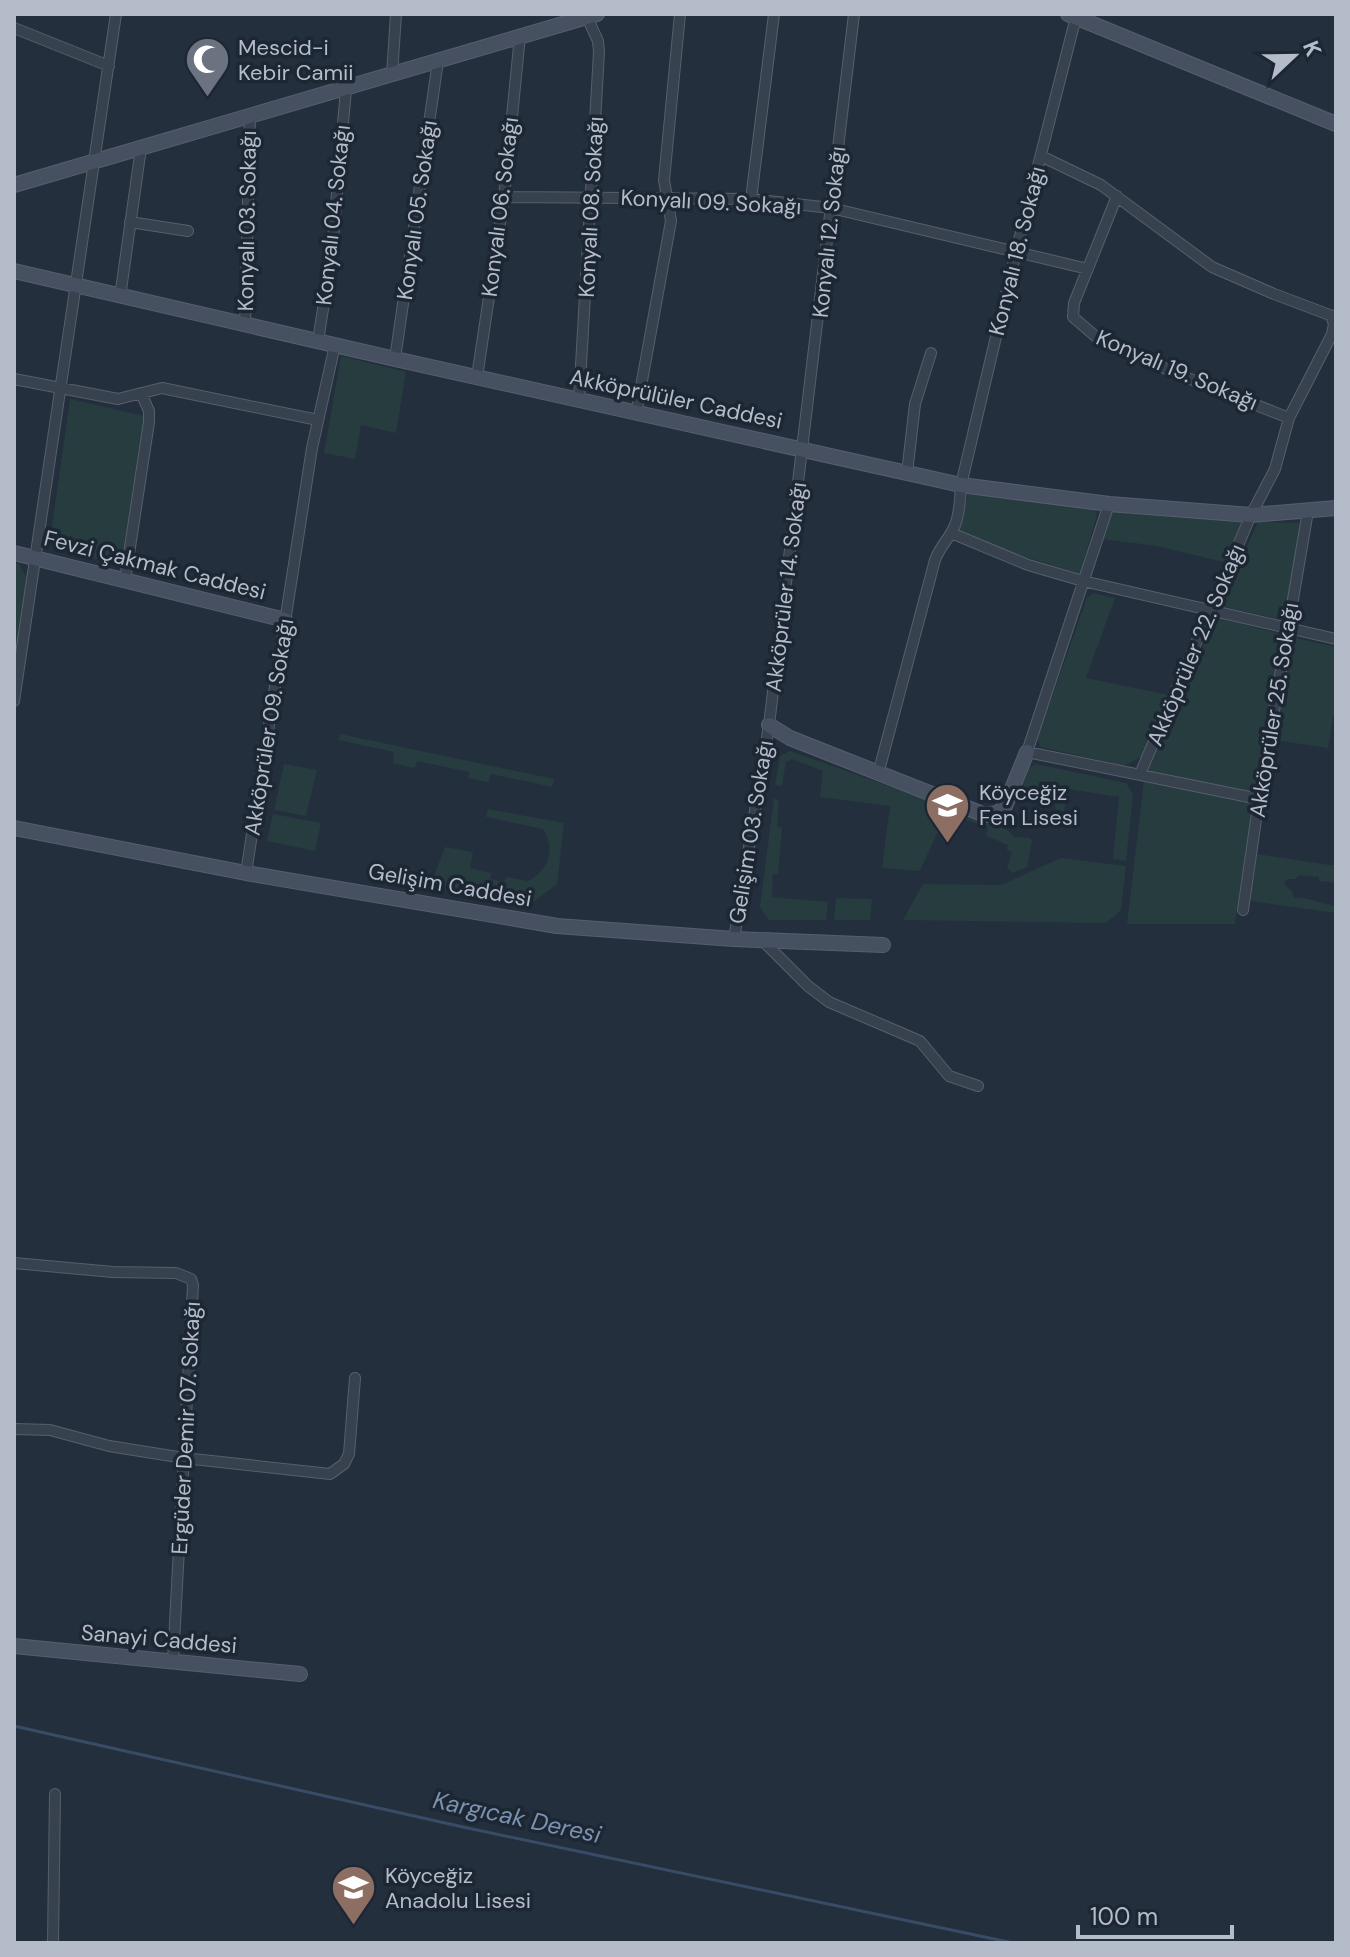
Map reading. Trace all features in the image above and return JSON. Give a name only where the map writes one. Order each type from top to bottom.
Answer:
[{"type":"street","points":[[14,701],[116,14]]},
{"type":"street","points":[[392,75],[396,14]]},
{"type":"street","points":[[636,414],[671,221],[664,180],[680,14]]},
{"type":"street","points":[[751,199],[774,14]]},
{"type":"street","name":"Konyalı 12. Sokağı","points":[[803,449],[854,14]]},
{"type":"street","points":[[14,185],[520,36],[555,20],[592,15]]},
{"type":"street","name":"Konyalı 08. Sokağı","points":[[579,400],[599,52],[592,15]]},
{"type":"street","points":[[1072,16],[1336,124]]},
{"type":"street","name":"Konyalı 18. Sokağı","points":[[878,774],[935,560],[957,517],[961,485],[1072,16]]},
{"type":"street","points":[[14,42],[16,29],[109,66]]},
{"type":"street","name":"Konyalı 06. Sokağı","points":[[477,377],[504,197],[520,36]]},
{"type":"street","name":"Konyalı 05. Sokağı","points":[[395,359],[438,61]]},
{"type":"street","name":"Konyalı 04. Sokağı","points":[[318,341],[332,251],[346,89]]},
{"type":"street","name":"Konyalı 03. Sokağı","points":[[245,325],[250,117]]},
{"type":"street","points":[[120,297],[141,148]]},
{"type":"street","points":[[1041,156],[1093,180],[1212,267],[1334,315]]},
{"type":"street","points":[[1088,269],[1117,196]]},
{"type":"street","name":"Konyalı 09. Sokağı","points":[[504,197],[751,199],[831,208],[1088,269]]},
{"type":"street","points":[[130,222],[188,231]]},
{"type":"street","name":"Konyalı 19. Sokağı","points":[[1088,269],[1072,311],[1073,317],[1085,330],[1142,359],[1289,418]]},
{"type":"street","name":"Akköprülüler Caddesi","points":[[14,271],[961,485],[1109,504],[1251,515],[1336,508]]},
{"type":"street","name":"Akköprüler 22. Sokağı","points":[[1140,774],[1251,515],[1275,469],[1289,418],[1332,334],[1334,315]]},
{"type":"street","name":"Akköprüler 09. Sokağı","points":[[246,873],[318,420],[335,345]]},
{"type":"street","points":[[907,473],[915,404],[931,353]]},
{"type":"street","points":[[14,379],[118,399],[162,388],[318,420]]},
{"type":"street","points":[[125,580],[149,422],[147,404],[141,393]]},
{"type":"street","name":"Akköprüler 14. Sokağı","points":[[769,725],[803,449]]},
{"type":"street","points":[[769,725],[790,738],[985,815],[1002,811],[1027,752],[1109,504]]},
{"type":"street","name":"Akköprüler 25. Sokağı","points":[[1243,910],[1308,511]]},
{"type":"street","points":[[951,533],[1028,565],[1083,581],[1336,639]]},
{"type":"street","name":"Fevzi Çakmak Caddesi","points":[[14,553],[285,620]]},
{"type":"street","name":"Gelişim 03. Sokağı","points":[[734,939],[769,725]]},
{"type":"street","points":[[1027,752],[1259,799]]},
{"type":"street","name":"Gelişim Caddesi","points":[[14,828],[246,873],[557,926],[734,939],[883,945]]},
{"type":"street","points":[[762,940],[808,986],[829,1002],[920,1041],[949,1076],[978,1086]]},
{"type":"street","name":"Ergüder Demir 07. Sokağı","points":[[14,1263],[113,1272],[176,1273],[191,1279],[173,1661]]},
{"type":"street","points":[[14,1429],[50,1430],[109,1446],[323,1475],[337,1471],[344,1464],[352,1442],[355,1378]]},
{"type":"street","name":"Sanayi Caddesi","points":[[14,1646],[300,1674]]},
{"type":"street","points":[[53,1943],[55,1794]]},
{"type":"green space","points":[[341,356],[406,372],[396,433],[361,425],[355,459],[324,453]]},
{"type":"green space","points":[[70,399],[144,416],[122,559],[114,563],[59,550],[51,533]]},
{"type":"green space","points":[[968,492],[1093,508],[1097,514],[1080,574],[1013,553],[959,530]]},
{"type":"green space","points":[[1112,509],[1242,521],[1228,563],[1157,546],[1102,539]]},
{"type":"green space","points":[[1258,522],[1304,523],[1283,620],[1220,606]]},
{"type":"green space","points":[[14,563],[19,564],[28,580],[14,661]]},
{"type":"green space","points":[[1093,593],[1115,598],[1086,678],[1169,695],[1141,757],[1124,766],[1041,747],[1037,739],[1087,598]]},
{"type":"green space","points":[[1216,617],[1281,634],[1256,794],[1147,771]]},
{"type":"green space","points":[[1292,637],[1336,647],[1336,716],[1333,716],[1328,748],[1274,740]]},
{"type":"green space","points":[[340,734],[554,779],[552,787],[491,774],[488,782],[468,778],[469,772],[417,761],[415,768],[393,763],[394,752],[339,740]]},
{"type":"green space","points":[[790,751],[945,806],[939,829],[920,871],[882,868],[890,806],[820,797],[823,771],[792,759],[786,762],[782,786],[775,785],[780,756]]},
{"type":"green space","points":[[284,764],[317,770],[306,816],[274,810]]},
{"type":"green space","points":[[1036,764],[1126,783],[1133,794],[1126,861],[1113,859],[1119,797],[1068,789],[1064,811],[1055,809],[1056,793],[1019,788],[1027,769]]},
{"type":"green space","points":[[1144,780],[1253,803],[1235,924],[1127,924]]},
{"type":"green space","points":[[774,798],[779,801],[777,826],[782,828],[778,874],[773,874],[772,897],[828,902],[826,920],[769,920],[760,907]]},
{"type":"green space","points":[[488,809],[564,823],[557,884],[532,903],[431,884],[445,847],[473,852],[470,868],[491,873],[490,879],[504,882],[506,877],[528,881],[541,871],[550,851],[543,829],[486,817]]},
{"type":"green space","points":[[953,809],[1004,827],[1015,837],[1030,838],[1027,867],[1013,873],[1007,868],[1012,852],[1007,850],[1008,845],[986,836],[988,827],[951,815]]},
{"type":"green space","points":[[273,814],[321,823],[315,851],[267,841]]},
{"type":"green space","points":[[1257,854],[1336,866],[1336,883],[1300,875],[1287,879],[1284,884],[1292,891],[1294,898],[1336,906],[1336,913],[1250,901]]},
{"type":"green space","points":[[1061,858],[1126,866],[1121,910],[1106,923],[903,920],[923,884],[1001,885]]},
{"type":"green space","points":[[836,898],[872,899],[870,920],[834,920]]},
{"type":"waterway","name":"Kargıcak Deresi","points":[[14,1726],[463,1827],[1013,1943]]},
{"type":"place","name":"Mescid-i Kebir Camii","points":[[207,99]]},
{"type":"place","name":"Köyceğiz Fen Lisesi","points":[[948,844]]},
{"type":"place","name":"Köyceğiz Anadolu Lisesi","points":[[354,1927]]}]
